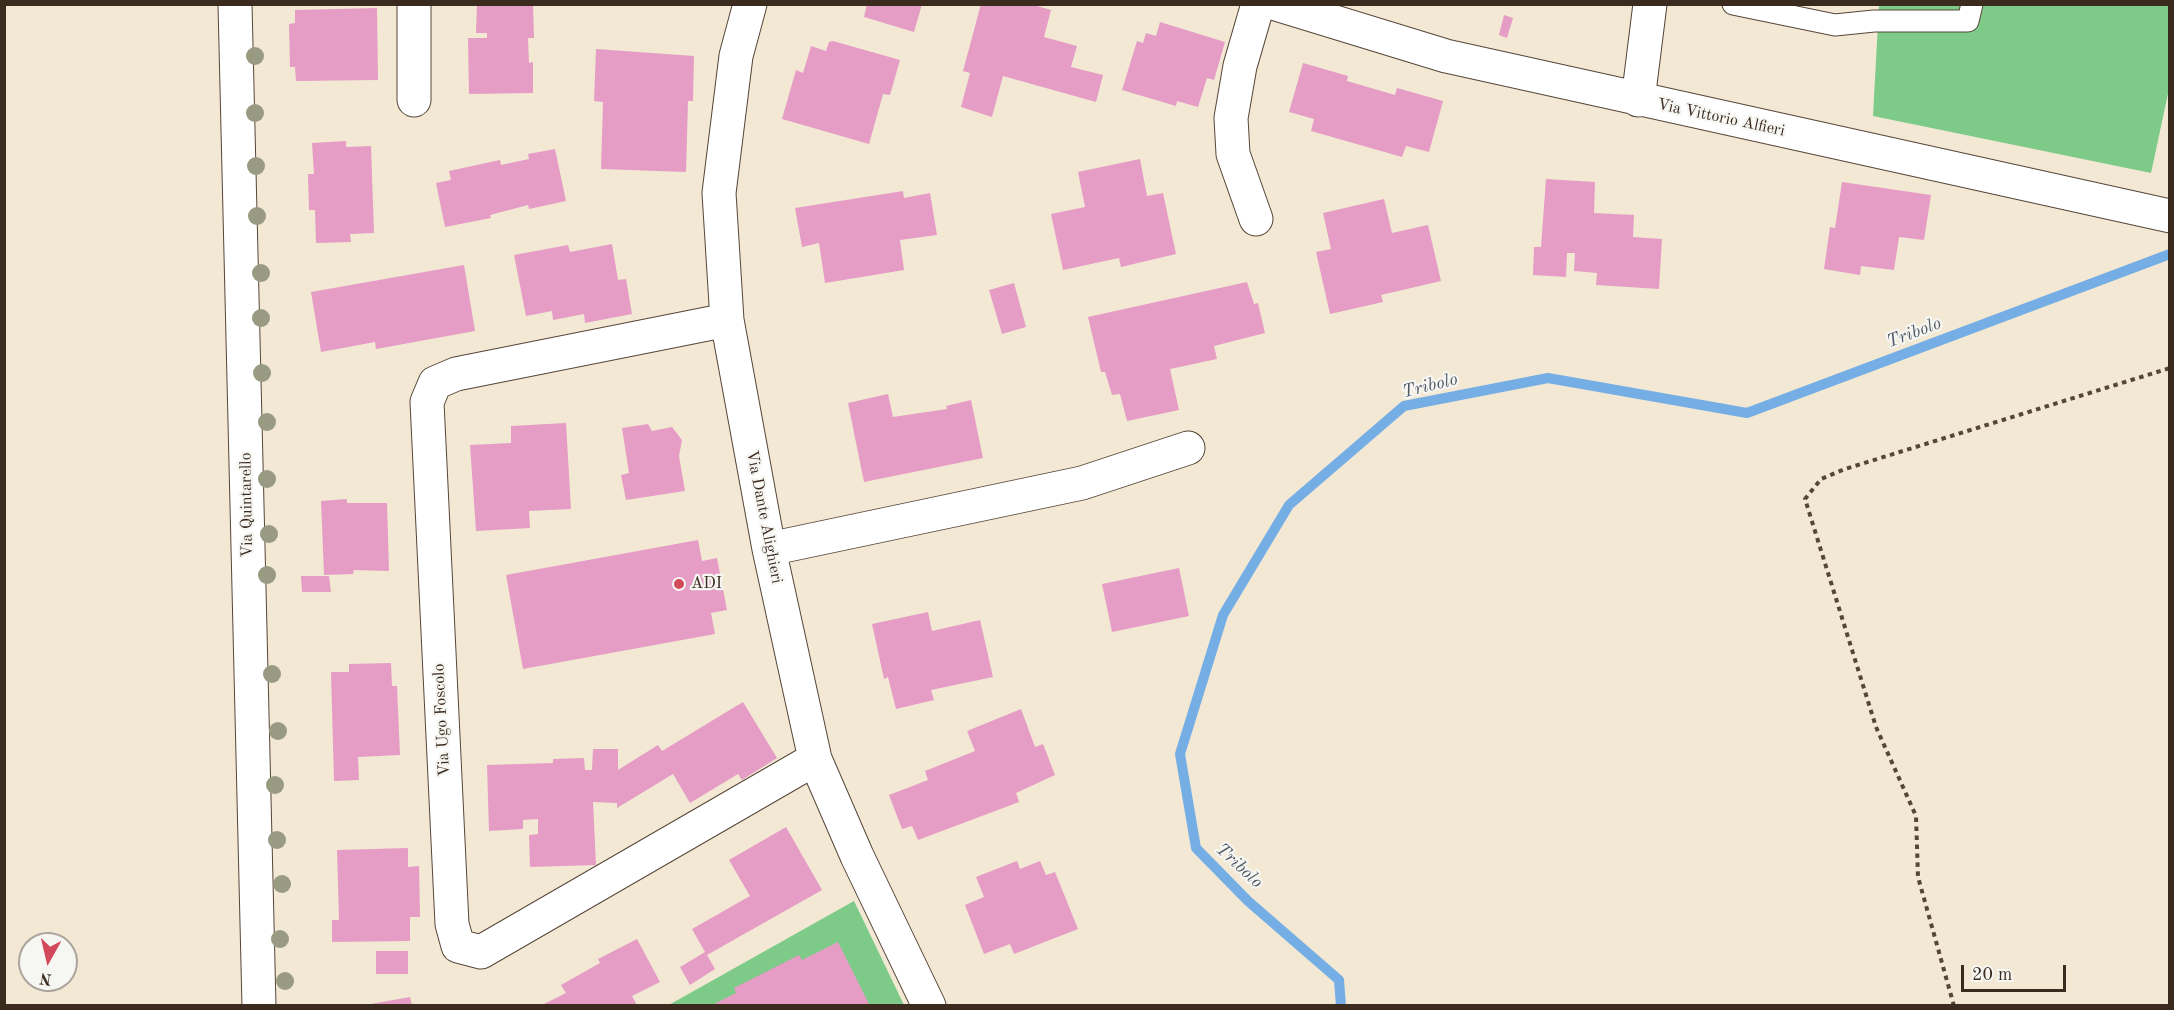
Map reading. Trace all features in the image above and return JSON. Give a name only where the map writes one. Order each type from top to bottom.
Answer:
[{"type":"street","name":"Via Quintarello","points":[[235,4],[259,1005]]},
{"type":"street","points":[[414,4],[414,100]]},
{"type":"street","name":"Via Dante Alighieri","points":[[750,4],[736,56],[719,193],[727,320],[769,549],[815,759],[857,856],[929,1005]]},
{"type":"street","points":[[1256,219],[1233,154],[1231,118],[1240,66],[1258,4]]},
{"type":"street","name":"Via Vittorio Alfieri","points":[[1276,4],[1446,56],[2169,216]]},
{"type":"street","points":[[1638,100],[1650,4]]},
{"type":"street","name":"Via Ugo Foscolo","points":[[727,320],[456,374],[435,383],[427,402],[452,924],[458,946],[481,952],[815,759]]},
{"type":"street","points":[[769,549],[1082,483],[1188,448]]},
{"type":"lane","points":[[1733,4],[1835,25],[1874,21],[1968,21],[1972,4]]},
{"type":"path","points":[[1954,1005],[1918,878],[1916,816],[1876,727],[1805,499],[1821,479],[1845,469],[2169,368]]},
{"type":"green space","points":[[1879,5],[2169,5],[2169,89],[2151,173],[1873,116]]},
{"type":"green space","points":[[854,901],[904,1005],[667,1006]]},
{"type":"building","points":[[477,4],[533,4],[534,38],[528,38],[529,63],[533,62],[533,93],[469,94],[468,38],[487,38],[487,33],[476,33]]},
{"type":"building","points":[[867,4],[922,4],[914,32],[864,17]]},
{"type":"building","points":[[981,4],[1030,4],[1051,10],[1044,37],[1077,46],[1071,67],[1103,75],[1096,102],[1003,76],[992,117],[961,107],[970,73],[963,71]]},
{"type":"building","points":[[377,8],[378,80],[296,81],[295,67],[290,67],[289,24],[295,23],[295,10]]},
{"type":"building","points":[[1504,15],[1513,18],[1507,38],[1499,35]]},
{"type":"building","points":[[1160,22],[1225,42],[1214,80],[1207,78],[1198,107],[1177,101],[1176,106],[1122,90],[1137,41],[1143,43],[1146,33],[1156,36]]},
{"type":"building","points":[[833,41],[900,60],[890,95],[883,94],[869,144],[782,119],[796,70],[803,73],[811,46],[826,51],[829,42]]},
{"type":"building","points":[[596,49],[694,56],[693,101],[688,101],[686,172],[601,169],[603,102],[594,101]]},
{"type":"building","points":[[1303,63],[1348,76],[1347,81],[1395,95],[1397,88],[1443,101],[1429,152],[1406,146],[1402,157],[1311,131],[1314,119],[1289,112]]},
{"type":"building","points":[[346,141],[346,147],[371,146],[374,233],[350,234],[351,242],[316,243],[315,210],[309,210],[308,174],[314,174],[312,143]]},
{"type":"building","points":[[555,149],[566,201],[529,209],[528,205],[490,215],[491,218],[445,227],[436,183],[451,180],[449,171],[500,160],[501,165],[529,159],[528,154]]},
{"type":"building","points":[[1140,159],[1147,196],[1163,193],[1176,254],[1121,267],[1119,258],[1063,270],[1051,214],[1085,207],[1078,172]]},
{"type":"building","points":[[1546,179],[1595,182],[1594,213],[1634,215],[1633,237],[1662,239],[1659,289],[1596,285],[1597,273],[1574,271],[1575,253],[1567,253],[1566,277],[1533,275],[1534,247],[1541,247]]},
{"type":"building","points":[[1842,182],[1931,195],[1924,240],[1899,237],[1894,270],[1861,266],[1860,275],[1824,269],[1830,227],[1835,228]]},
{"type":"building","points":[[903,191],[904,198],[930,193],[937,235],[900,240],[904,270],[825,283],[819,243],[802,247],[795,208]]},
{"type":"building","points":[[1384,199],[1392,233],[1428,225],[1441,281],[1381,295],[1383,302],[1330,314],[1316,252],[1331,249],[1323,213]]},
{"type":"building","points":[[612,244],[618,280],[626,279],[632,314],[585,323],[584,314],[553,320],[552,311],[526,316],[514,255],[568,245],[570,252]]},
{"type":"building","points":[[464,265],[475,331],[376,349],[375,342],[321,352],[311,292]]},
{"type":"building","points":[[1247,282],[1254,304],[1258,303],[1265,333],[1214,346],[1217,359],[1170,369],[1179,410],[1127,421],[1120,394],[1112,395],[1105,372],[1101,372],[1088,317]]},
{"type":"building","points":[[1014,283],[1026,327],[1002,334],[989,290]]},
{"type":"building","points":[[888,394],[893,417],[947,409],[946,406],[971,400],[983,458],[864,482],[848,403]]},
{"type":"building","points":[[566,423],[571,509],[529,511],[530,528],[476,531],[470,445],[511,443],[511,426]]},
{"type":"building","points":[[648,424],[652,431],[672,427],[682,440],[679,456],[685,491],[626,500],[621,475],[629,473],[622,428]]},
{"type":"building","points":[[347,499],[347,503],[387,503],[389,571],[354,570],[353,574],[324,575],[321,501]]},
{"type":"building","points":[[698,540],[702,561],[717,558],[727,610],[711,613],[715,634],[523,669],[506,575]]},
{"type":"building","points":[[1179,568],[1189,616],[1112,632],[1102,584]]},
{"type":"building","points":[[301,576],[329,576],[331,592],[302,592]]},
{"type":"building","points":[[928,612],[932,631],[980,620],[993,677],[931,690],[934,700],[896,709],[888,677],[884,679],[872,624]]},
{"type":"building","points":[[391,663],[392,686],[397,686],[400,755],[358,757],[359,780],[334,781],[331,672],[349,672],[349,664]]},
{"type":"building","points":[[743,702],[777,758],[742,780],[738,774],[690,803],[673,774],[617,808],[617,803],[593,802],[596,865],[530,867],[529,835],[538,834],[538,819],[523,820],[523,829],[489,831],[487,765],[553,763],[553,759],[584,758],[585,770],[592,770],[593,749],[618,749],[618,770],[658,745],[662,751]]},
{"type":"building","points":[[1021,709],[1035,747],[1043,744],[1055,775],[1016,793],[1019,802],[918,840],[912,826],[902,829],[889,795],[928,780],[925,771],[975,751],[967,731]]},
{"type":"building","points":[[786,827],[822,890],[707,955],[715,969],[690,985],[680,967],[705,952],[692,929],[750,896],[729,860]]},
{"type":"building","points":[[408,848],[408,867],[419,866],[420,917],[410,917],[410,941],[332,942],[332,920],[339,920],[337,850]]},
{"type":"building","points":[[1017,861],[1020,869],[1040,861],[1046,875],[1055,872],[1078,929],[1014,954],[1010,944],[984,954],[965,905],[984,897],[976,877]]},
{"type":"building","points":[[637,939],[660,982],[632,996],[637,1005],[542,1005],[566,993],[561,985],[600,963],[598,959]]},
{"type":"building","points":[[838,942],[869,1004],[712,1005],[736,993],[734,988],[799,955],[802,960]]},
{"type":"building","points":[[376,951],[408,951],[408,974],[376,974]]},
{"type":"building","points":[[410,997],[412,1005],[371,1005],[371,1004]]},
{"type":"waterway","name":"Tribolo","points":[[1341,1006],[1339,980],[1248,901],[1196,848],[1180,754],[1223,615],[1289,505],[1404,406],[1548,378],[1747,413],[2170,254]]},
{"type":"place","name":"ADI","points":[[679,584]]}]
